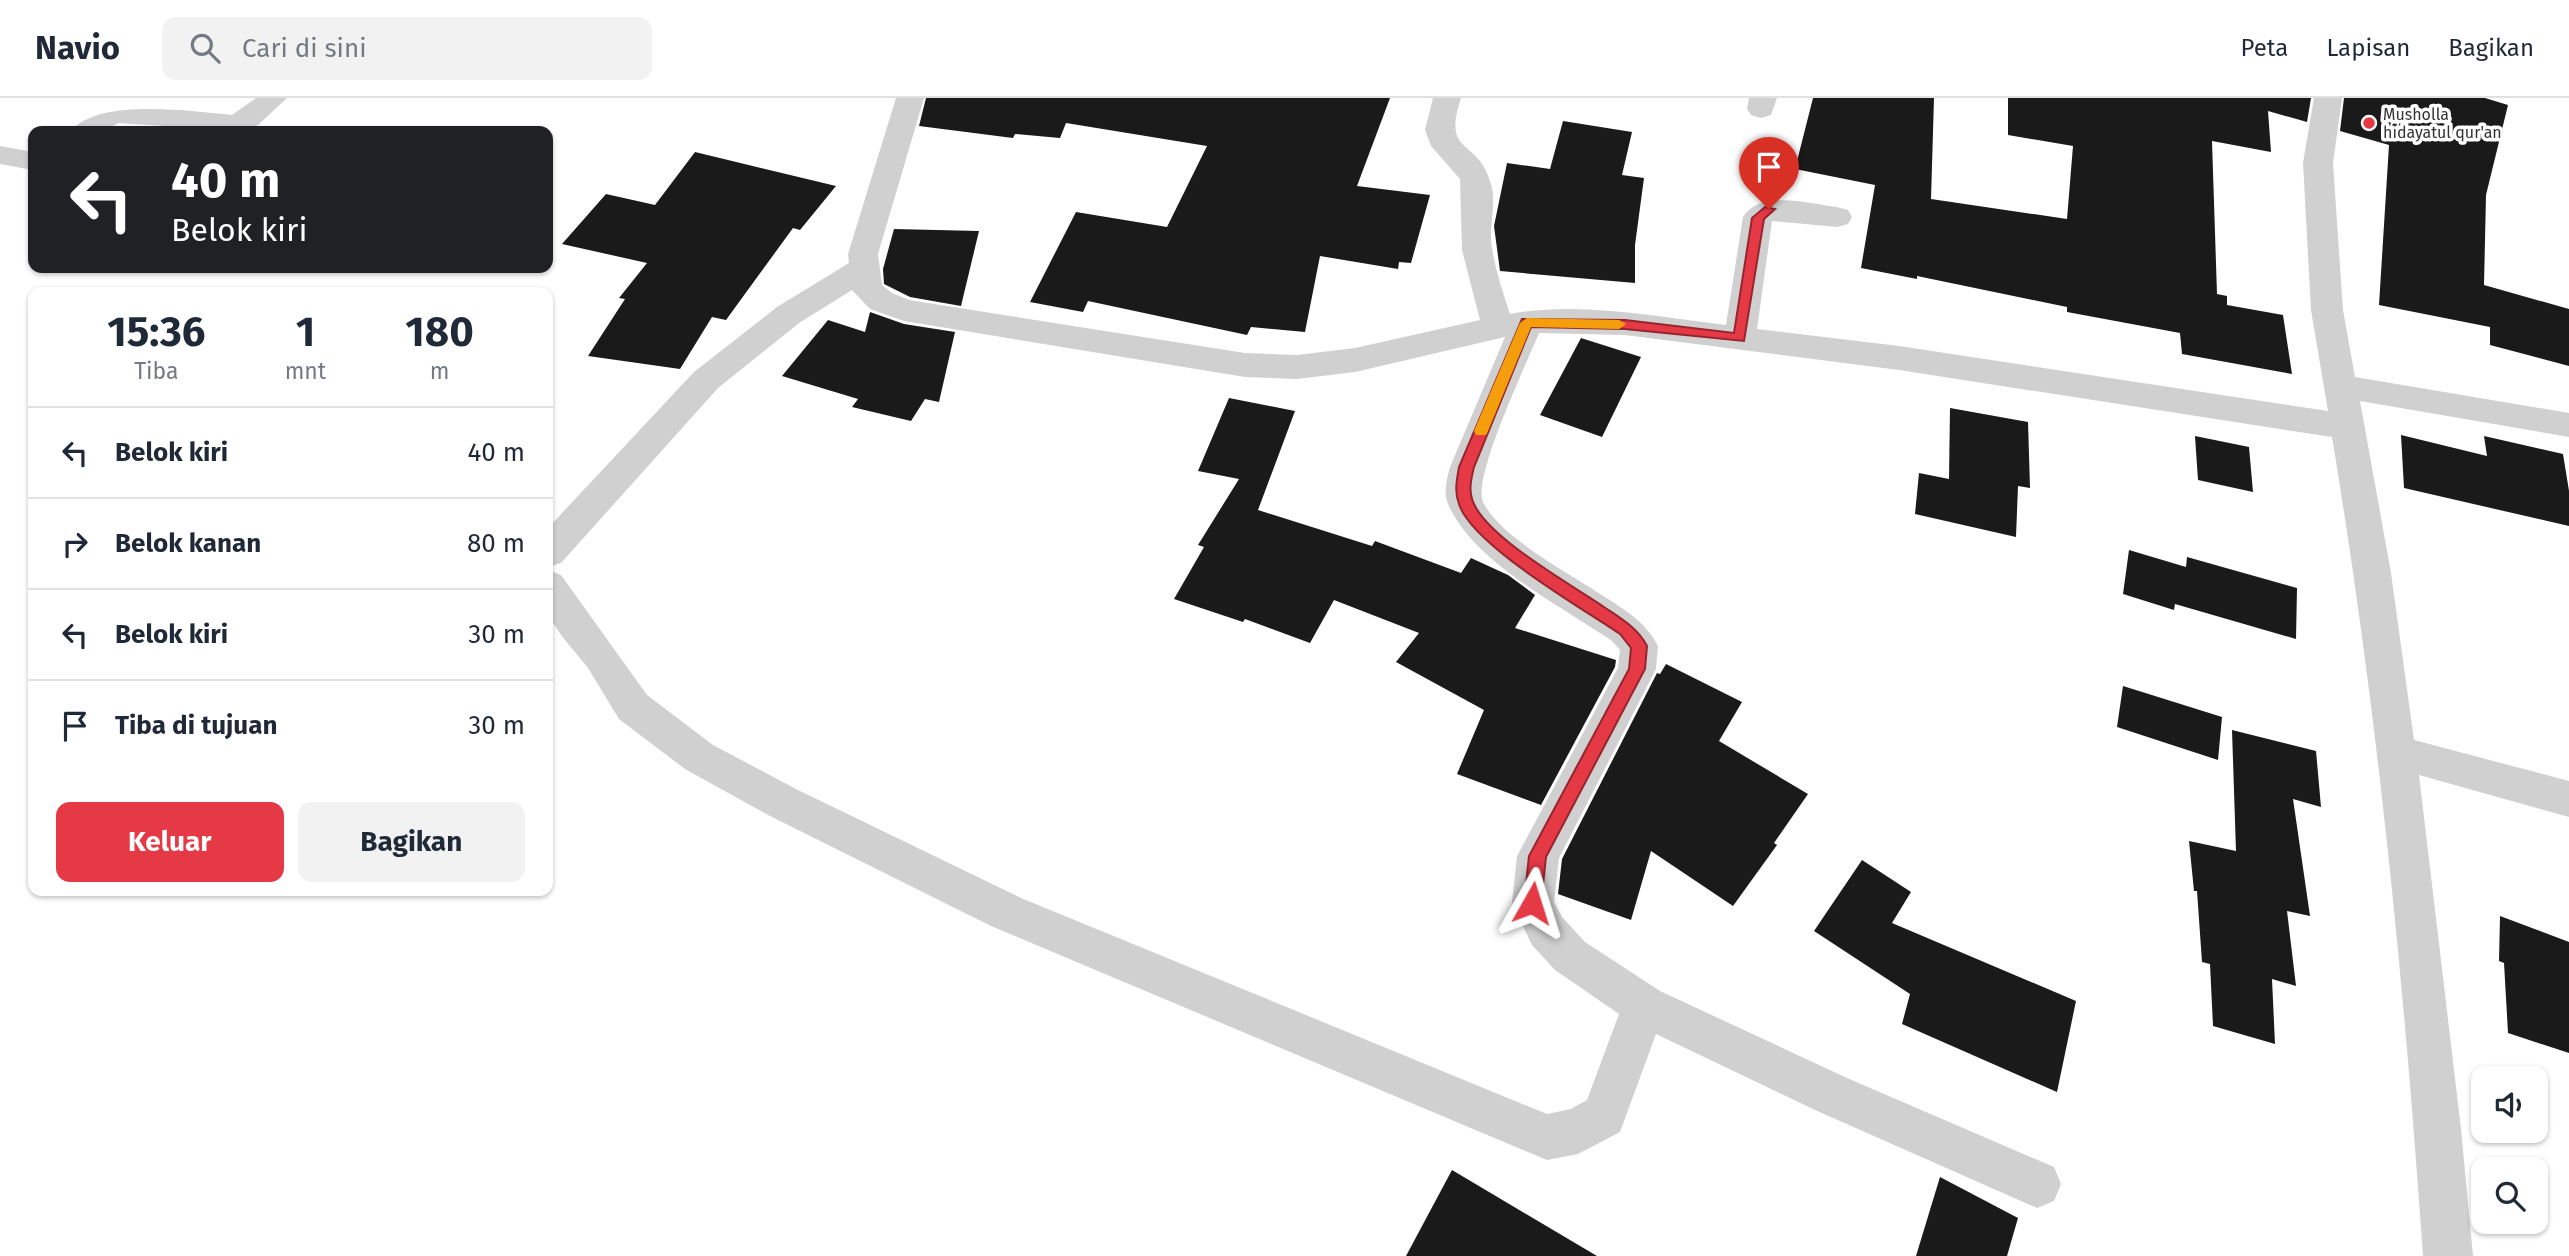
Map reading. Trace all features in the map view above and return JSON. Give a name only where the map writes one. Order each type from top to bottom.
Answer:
[{"type":"street","points":[[91,126],[99,120],[117,114],[234,124],[248,119],[273,98]]},
{"type":"street","points":[[910,98],[863,254],[867,289],[881,301],[904,310],[1245,365],[1297,367],[1355,360],[1512,325],[1625,324],[1899,358],[2349,427]]},
{"type":"street","points":[[1447,98],[1438,129],[1441,143],[1469,167],[1477,183],[1479,260],[1512,325],[1466,467],[1463,486],[1466,504],[1502,545],[1625,630],[1639,646],[1637,669],[1538,856],[1532,903],[1546,931],[1570,956],[1644,1006],[1830,1094],[2037,1184]]},
{"type":"street","points":[[2328,98],[2321,131],[2319,207],[2327,310],[2373,573],[2396,752],[2438,1129],[2448,1256]]},
{"type":"street","points":[[0,155],[28,160]]},
{"type":"street","points":[[1740,338],[1758,218],[1769,209],[1837,217]]},
{"type":"street","points":[[553,547],[706,380],[788,315],[863,268]]},
{"type":"street","points":[[2339,386],[2569,425]]},
{"type":"street","points":[[553,593],[601,657],[633,707],[699,757],[772,797],[1006,912],[1546,1137],[1578,1131],[1604,1116],[1644,1006]]},
{"type":"street","points":[[2396,752],[2569,799]]},
{"type":"building","points":[[926,98],[1390,98],[1357,186],[1430,195],[1411,263],[1399,262],[1398,269],[1320,256],[1305,332],[1251,327],[1247,335],[1088,301],[1083,312],[1030,302],[1076,212],[1167,227],[1207,146],[1066,123],[1060,138],[1015,134],[1013,138],[919,126]]},
{"type":"building","points":[[1813,98],[1934,98],[1931,199],[2067,219],[2073,146],[2008,135],[2008,98],[2311,98],[2307,122],[2268,111],[2271,152],[2212,141],[2217,294],[2227,296],[2227,305],[2283,315],[2292,374],[2182,354],[2180,333],[2067,312],[2067,307],[1917,276],[1917,279],[1861,268],[1875,185],[1795,169]]},
{"type":"building","points":[[2344,98],[2485,98],[2508,105],[2486,195],[2484,285],[2569,309],[2569,366],[2490,345],[2490,327],[2379,305],[2389,145],[2340,131]]},
{"type":"building","points":[[1563,121],[1632,132],[1622,175],[1644,178],[1635,245],[1635,283],[1500,271],[1494,226],[1507,163],[1550,169]]},
{"type":"building","points":[[695,152],[836,186],[800,230],[793,228],[726,320],[712,317],[680,369],[588,356],[625,299],[619,298],[647,263],[562,244],[606,194],[655,205]]},
{"type":"building","points":[[894,229],[979,231],[961,306],[910,297],[884,284],[883,269]]},
{"type":"building","points":[[870,312],[904,324],[955,332],[939,402],[925,399],[911,421],[852,407],[858,399],[782,376],[828,320],[865,332]]},
{"type":"building","points":[[1581,338],[1641,357],[1602,437],[1540,415]]},
{"type":"building","points":[[1229,398],[1295,411],[1258,510],[1372,546],[1375,541],[1461,573],[1471,558],[1508,575],[1535,595],[1515,628],[1616,660],[1615,667],[1541,805],[1457,774],[1484,710],[1396,662],[1419,633],[1334,600],[1310,643],[1245,619],[1243,622],[1174,599],[1204,547],[1198,545],[1239,479],[1198,471]]},
{"type":"building","points":[[1950,408],[2028,422],[2030,488],[2018,486],[2016,537],[1915,514],[1919,473],[1949,479]]},
{"type":"building","points":[[2401,435],[2487,456],[2484,436],[2563,454],[2569,491],[2569,526],[2404,488]]},
{"type":"building","points":[[2195,436],[2249,447],[2253,492],[2198,480]]},
{"type":"building","points":[[2129,550],[2186,567],[2187,557],[2297,588],[2296,639],[2175,604],[2174,610],[2123,594]]},
{"type":"building","points":[[1666,664],[1742,702],[1719,741],[1808,794],[1774,843],[1777,845],[1733,906],[1651,851],[1631,920],[1558,894],[1562,859],[1657,673],[1660,674]]},
{"type":"building","points":[[2123,686],[2222,717],[2218,760],[2117,727]]},
{"type":"building","points":[[2232,730],[2316,751],[2321,807],[2293,799],[2310,916],[2287,911],[2296,986],[2272,979],[2275,1044],[2213,1026],[2210,964],[2202,962],[2197,891],[2194,891],[2189,841],[2236,851]]},
{"type":"building","points":[[1862,860],[1911,892],[1892,923],[2076,1001],[2057,1092],[1902,1024],[1910,994],[1814,931]]},
{"type":"building","points":[[2500,916],[2569,942],[2569,1053],[2508,1033],[2504,963],[2499,961]]},
{"type":"building","points":[[1452,1170],[1597,1256],[1406,1256]]},
{"type":"building","points":[[1940,1177],[2018,1218],[2007,1256],[1916,1256]]},
{"type":"slow traffic","points":[[1481,431],[1527,323],[1564,321],[1619,324]]},
{"type":"place","name":"Musholla hidayatul qur'an","points":[[2369,123]]},
{"type":"route","points":[[1532,903],[1538,856],[1637,669],[1639,646],[1625,630],[1502,545],[1478,521],[1466,504],[1463,486],[1466,467],[1527,323],[1564,321],[1625,324],[1740,338],[1758,218],[1769,209]]}]
